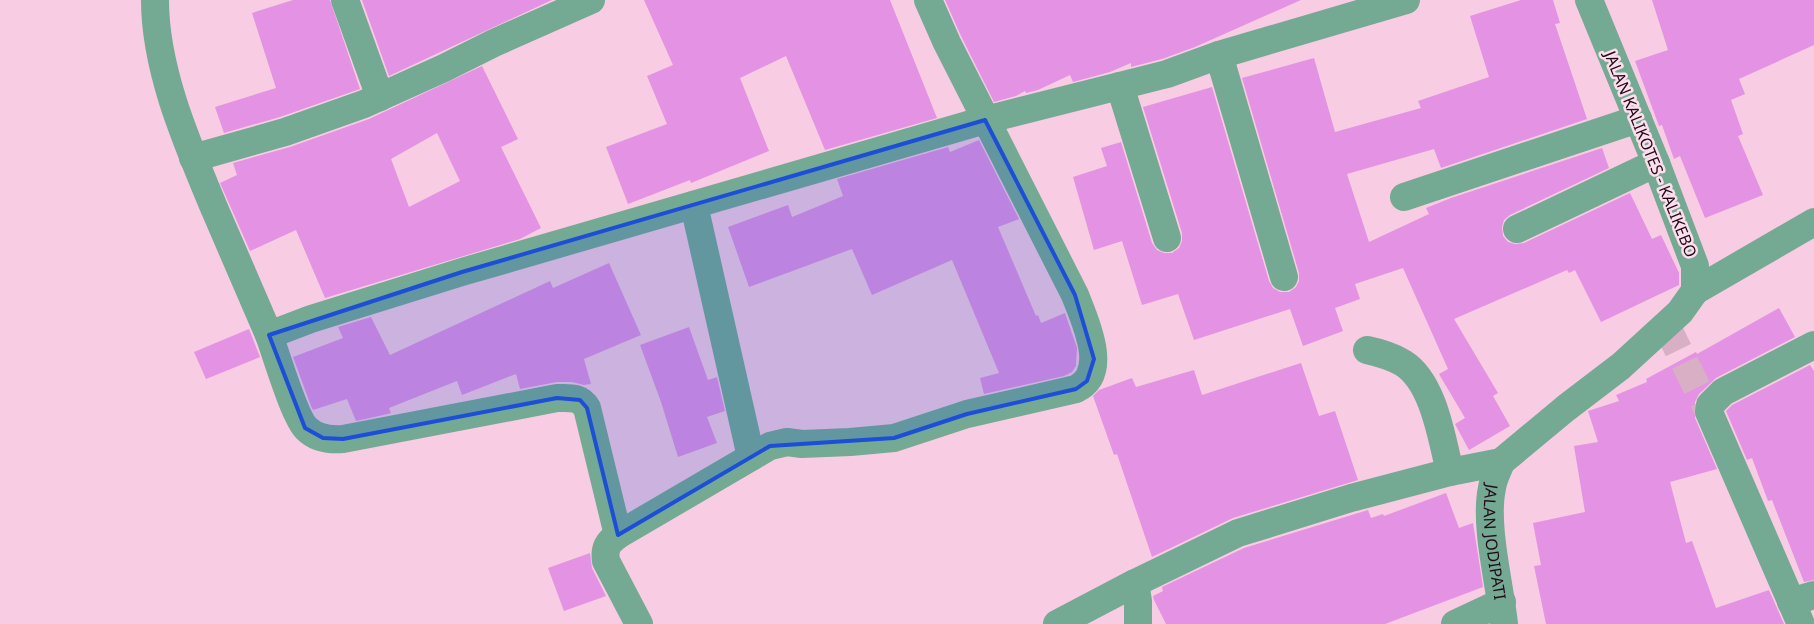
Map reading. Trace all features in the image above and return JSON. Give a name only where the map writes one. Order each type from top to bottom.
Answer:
[{"type":"street","points":[[155,0],[155,16],[167,85],[193,158],[269,335],[297,412],[305,428],[323,438],[343,439],[557,398],[580,400],[587,408],[618,535]]},
{"type":"street","points":[[345,0],[380,97]]},
{"type":"street","points":[[193,158],[285,132],[364,104],[591,0]]},
{"type":"street","points":[[639,624],[606,561],[605,552],[607,546],[618,535],[770,446],[786,442],[802,444],[894,438],[967,414],[1076,389],[1087,381],[1094,359],[1090,334],[1075,295],[946,43],[928,0]]},
{"type":"street","points":[[269,335],[311,319],[452,274],[985,120],[1168,74],[1350,8],[1406,0]]},
{"type":"street","name":"JALAN KALIKOTES - KALIKEBO","points":[[1589,0],[1656,163],[1695,266],[1695,291]]},
{"type":"street","points":[[1218,55],[1284,277]]},
{"type":"street","points":[[1120,86],[1167,238]]},
{"type":"street","points":[[1404,196],[1638,119]]},
{"type":"street","points":[[1518,229],[1656,163]]},
{"type":"street","points":[[694,205],[751,457]]},
{"type":"street","points":[[1057,624],[1238,532],[1351,498],[1450,472],[1501,462],[1566,408],[1621,366],[1680,312],[1695,291],[1814,222]]},
{"type":"street","points":[[1802,607],[1709,412],[1710,405],[1723,392],[1814,345]]},
{"type":"street","points":[[1367,350],[1387,355],[1404,364],[1422,382],[1434,409],[1450,472]]},
{"type":"street","name":"JALAN JODIPATI","points":[[1501,462],[1492,487],[1490,507],[1493,549],[1503,613]]},
{"type":"street","points":[[1135,583],[1138,601],[1138,624]]},
{"type":"street","points":[[1455,624],[1503,613]]},
{"type":"highlighted area","points":[[985,120],[1075,295],[1094,359],[1087,381],[1076,389],[967,414],[894,438],[770,446],[618,535],[587,408],[580,400],[557,398],[343,439],[323,438],[305,428],[269,335],[462,272]]},
{"type":"building","points":[[293,0],[330,0],[360,89],[280,117],[224,133],[215,107],[276,88],[252,13]]},
{"type":"building","points":[[362,0],[552,0],[389,76]]},
{"type":"building","points":[[644,0],[890,0],[937,118],[825,150],[786,56],[740,78],[769,151],[691,183],[690,180],[628,204],[606,147],[667,124],[647,76],[673,65]]},
{"type":"building","points":[[945,0],[1301,0],[1195,47],[1162,59],[1131,67],[1131,63],[1110,72],[1073,82],[1070,75],[1038,90],[1026,93],[1025,91],[1016,96],[994,102]]},
{"type":"building","points":[[1521,0],[1553,0],[1560,23],[1555,24],[1587,119],[1441,168],[1434,149],[1347,174],[1369,242],[1429,214],[1426,208],[1602,148],[1609,168],[1510,215],[1504,220],[1502,227],[1503,236],[1508,242],[1515,244],[1524,243],[1630,193],[1652,239],[1661,235],[1679,273],[1679,285],[1601,322],[1575,270],[1569,273],[1567,270],[1454,319],[1498,393],[1493,396],[1510,426],[1469,450],[1455,424],[1465,418],[1439,374],[1448,369],[1403,268],[1355,284],[1360,299],[1335,308],[1343,331],[1303,346],[1290,309],[1194,340],[1178,294],[1142,305],[1122,241],[1094,250],[1073,177],[1107,166],[1101,148],[1121,142],[1152,243],[1157,250],[1164,253],[1172,253],[1179,248],[1182,241],[1182,233],[1143,107],[1212,87],[1269,281],[1273,288],[1280,292],[1289,292],[1296,287],[1299,281],[1299,273],[1242,78],[1314,58],[1335,132],[1421,108],[1418,101],[1489,77],[1470,16]]},
{"type":"building","points":[[1652,0],[1814,0],[1814,45],[1739,79],[1745,94],[1731,100],[1743,134],[1738,136],[1763,195],[1705,218],[1680,156],[1674,159],[1662,125],[1659,126],[1635,61],[1668,50]]},
{"type":"building","points":[[482,66],[518,139],[501,147],[541,228],[520,239],[325,298],[296,230],[250,251],[220,183],[237,175],[233,163],[290,147],[369,119]],"holes":[[[437,133],[460,181],[409,207],[391,159]]]},
{"type":"building","points":[[979,140],[1019,219],[998,227],[1036,316],[1038,315],[1041,323],[1065,313],[1077,348],[1076,366],[1072,372],[1064,376],[984,394],[980,378],[999,373],[952,260],[872,295],[852,249],[749,287],[728,227],[788,205],[792,217],[843,196],[837,179],[948,147],[950,152]]},
{"type":"building","points":[[609,263],[641,335],[584,359],[591,384],[557,382],[520,389],[516,374],[462,395],[457,381],[389,408],[391,413],[356,421],[347,399],[313,410],[311,406],[293,357],[343,338],[338,327],[371,317],[390,355],[550,281],[553,288]]},
{"type":"building","points":[[1779,308],[1795,337],[1716,378],[1699,394],[1695,402],[1695,418],[1717,469],[1670,482],[1686,543],[1692,541],[1716,608],[1769,590],[1784,624],[1546,624],[1534,566],[1541,565],[1533,523],[1585,512],[1574,446],[1598,442],[1588,411],[1619,401],[1616,395],[1647,382],[1646,379],[1696,352],[1697,354]]},
{"type":"building","points":[[689,327],[708,380],[717,377],[725,411],[707,417],[717,443],[678,457],[661,402],[640,345]]},
{"type":"building","points":[[249,329],[260,357],[206,379],[194,352]]},
{"type":"building","points":[[1301,363],[1319,416],[1335,411],[1358,480],[1233,518],[1152,557],[1117,454],[1114,455],[1093,396],[1099,390],[1132,378],[1136,387],[1194,370],[1202,395]]},
{"type":"building","points":[[1810,365],[1814,371],[1814,580],[1804,582],[1772,500],[1768,501],[1752,458],[1747,460],[1726,411],[1732,405]]},
{"type":"building","points":[[1446,493],[1459,528],[1473,523],[1483,587],[1385,624],[1166,624],[1154,600],[1153,596],[1163,591],[1162,587],[1244,548],[1368,510],[1371,518],[1383,514],[1384,516]]},
{"type":"building","points":[[590,553],[592,568],[606,596],[564,611],[548,568]]},
{"type":"tunnel","points":[[1666,325],[1709,412]]}]
